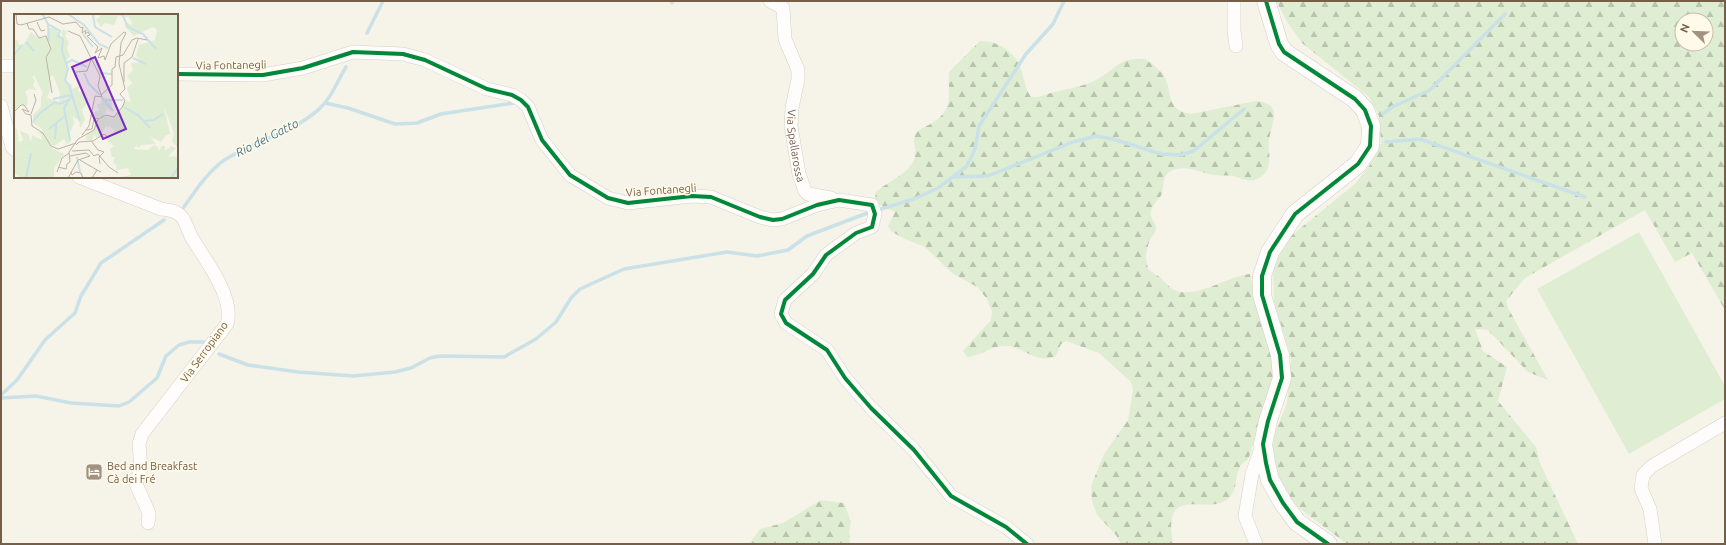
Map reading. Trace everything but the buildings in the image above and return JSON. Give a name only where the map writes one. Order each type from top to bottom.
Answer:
[{"type":"street","name":"Via Spallarossa","points":[[770,1],[783,8],[785,39],[798,70],[798,79],[792,108],[791,126],[799,174],[805,191],[808,194],[839,200]]},
{"type":"street","points":[[1234,1],[1234,30],[1236,46]]},
{"type":"street","points":[[1256,544],[1245,516],[1252,474],[1263,444],[1268,421],[1282,378],[1280,356],[1262,295],[1262,276],[1270,252],[1296,214],[1358,164],[1370,146],[1371,126],[1365,110],[1355,99],[1284,52],[1279,44],[1266,1]]},
{"type":"street","name":"Via Fontanegli","points":[[178,74],[263,75],[303,68],[353,52],[403,54],[425,60],[487,89],[512,95],[521,100],[528,107],[542,140],[570,175],[608,198],[628,203],[692,196],[711,197],[760,217],[773,220],[782,219],[817,205],[839,200],[872,205],[875,214],[875,222],[872,227],[856,233],[826,254],[813,274],[785,300],[781,314],[786,323],[827,350],[851,384],[871,408],[914,450],[951,496],[1006,527],[1027,544]]},
{"type":"street","points":[[1,66],[14,66]]},
{"type":"street","points":[[1,106],[12,147],[14,149]]},
{"type":"street","name":"Via Serropiano","points":[[82,178],[161,209],[173,210],[181,216],[192,238],[220,283],[230,315],[227,324],[142,434],[140,444],[140,468],[136,484],[149,513],[148,523]]},
{"type":"street","points":[[1654,544],[1650,509],[1642,488],[1643,475],[1652,466],[1725,423]]},
{"type":"street","points":[[1263,444],[1270,480],[1283,503],[1297,522],[1328,544]]},
{"type":"green space","points":[[1276,1],[1725,1],[1725,310],[1692,253],[1675,262],[1645,210],[1525,278],[1506,301],[1508,308],[1548,380],[1528,372],[1488,330],[1475,329],[1483,351],[1507,367],[1498,401],[1536,447],[1540,463],[1578,544],[1347,544],[1295,505],[1278,478],[1272,457],[1274,435],[1287,403],[1291,357],[1274,302],[1273,265],[1292,235],[1355,184],[1370,165],[1381,143],[1379,116],[1369,97],[1302,43],[1289,25]]},
{"type":"green space","points":[[980,41],[997,44],[1012,54],[1019,64],[1031,97],[1038,97],[1092,82],[1128,60],[1145,59],[1162,73],[1166,79],[1173,104],[1182,112],[1191,114],[1256,101],[1271,106],[1273,110],[1274,115],[1269,140],[1269,161],[1267,171],[1264,175],[1256,180],[1249,181],[1233,176],[1215,175],[1191,169],[1179,168],[1166,175],[1161,195],[1151,211],[1156,229],[1147,249],[1146,261],[1149,269],[1172,289],[1181,292],[1201,290],[1250,274],[1274,362],[1273,383],[1268,405],[1249,458],[1242,464],[1238,471],[1233,493],[1223,502],[1181,506],[1174,512],[1171,524],[1173,544],[1121,544],[1116,535],[1097,515],[1092,501],[1091,486],[1104,454],[1128,420],[1133,390],[1131,382],[1099,353],[1066,341],[1061,344],[1056,356],[1043,359],[1008,346],[993,348],[978,355],[967,357],[963,351],[991,320],[992,312],[987,299],[977,287],[952,273],[925,247],[892,232],[888,226],[895,212],[880,205],[875,200],[876,192],[902,174],[911,165],[915,157],[914,140],[916,133],[939,118],[947,107],[949,95],[949,72]]},
{"type":"green space","points":[[1639,232],[1725,386],[1725,399],[1629,454],[1537,289]]},
{"type":"green space","points":[[821,500],[844,503],[851,522],[849,532],[850,544],[749,544],[760,529],[783,523]]},
{"type":"waterway","name":"Rio del Gatto","points":[[367,33],[383,1]]},
{"type":"waterway","points":[[878,210],[914,199],[938,188],[967,166],[975,149],[979,126],[1026,54],[1053,24],[1064,1]]},
{"type":"waterway","points":[[1383,114],[1392,107],[1430,90],[1505,14]]},
{"type":"waterway","name":"Rio del Gatto","points":[[184,207],[203,181],[220,163],[238,152],[290,128],[314,113],[327,100],[346,67]]},
{"type":"waterway","points":[[325,103],[348,108],[395,124],[417,123],[441,114],[514,103]]},
{"type":"waterway","points":[[954,177],[988,176],[1073,142],[1096,136],[1113,139],[1161,154],[1181,155],[1193,151],[1244,109]]},
{"type":"waterway","points":[[1386,142],[1420,139],[1585,197]]},
{"type":"waterway","points":[[219,354],[248,365],[298,372],[353,376],[395,372],[411,368],[430,358],[440,356],[504,357],[536,339],[556,322],[571,298],[580,289],[624,269],[727,252],[757,256],[788,250],[807,236],[870,212]]},
{"type":"waterway","name":"Rio del Gatto","points":[[1,395],[17,380],[45,340],[75,313],[81,296],[101,263],[164,220]]},
{"type":"waterway","points":[[1,398],[36,396],[71,403],[119,406],[129,402],[157,378],[166,356],[179,345],[189,342],[204,342]]},
{"type":"cycle path","points":[[1266,1],[1279,44],[1284,52],[1355,99],[1365,110],[1371,126],[1370,146],[1358,164],[1295,214],[1270,252],[1262,276],[1262,295],[1280,355],[1282,378],[1268,421],[1263,444],[1270,480],[1283,503],[1297,522],[1328,544]]},
{"type":"cycle path","points":[[178,74],[263,75],[303,68],[353,52],[403,54],[425,60],[487,89],[512,95],[521,100],[528,107],[542,140],[570,175],[608,198],[628,203],[692,196],[711,197],[760,217],[773,220],[782,219],[817,205],[839,200],[872,205],[875,214],[872,227],[856,233],[826,255],[813,274],[785,300],[781,314],[786,323],[827,350],[845,378],[871,408],[914,450],[951,496],[1006,527],[1027,544]]},
{"type":"place","name":"Bed and Breakfast Cà dei Fré","points":[[94,472]]}]
